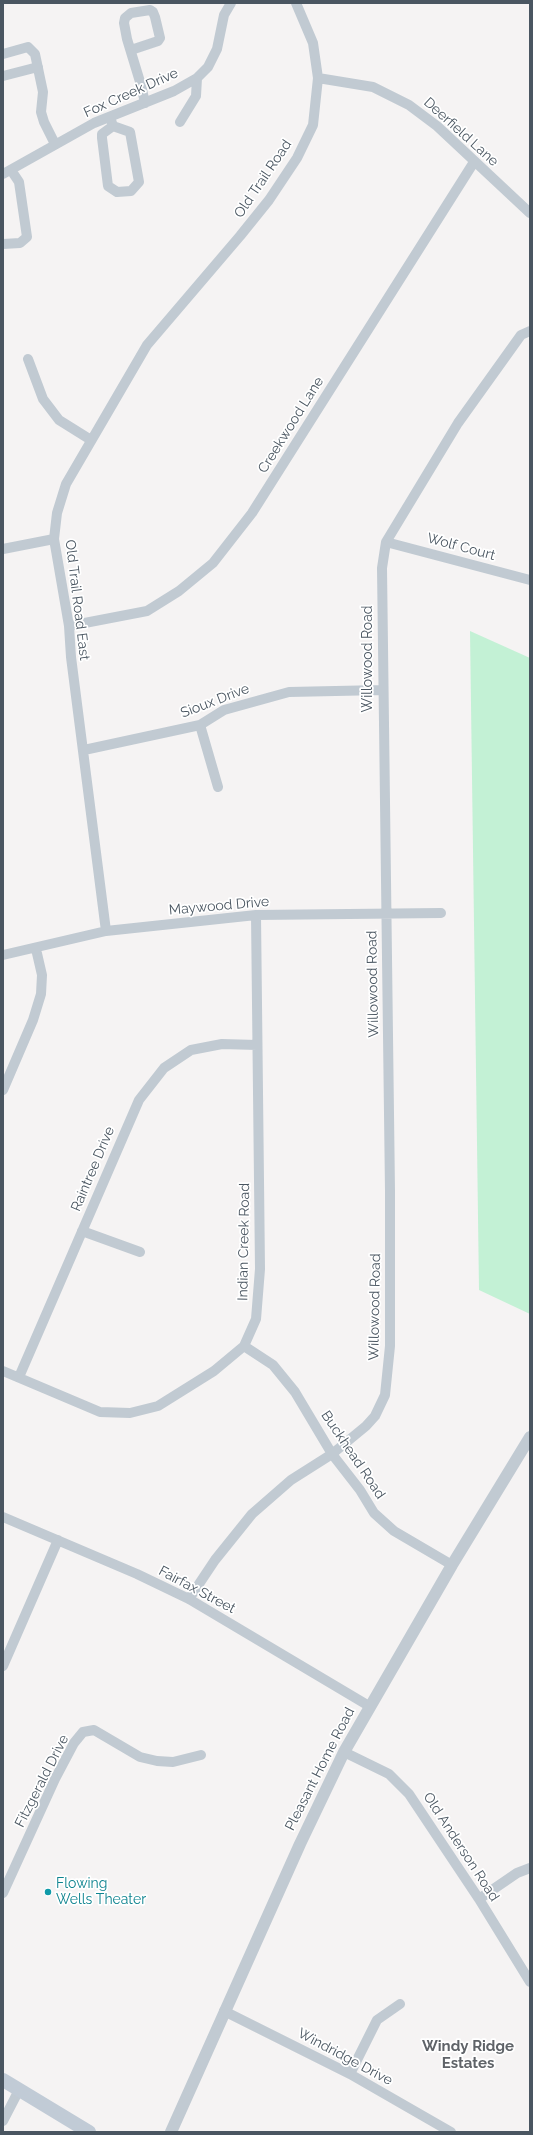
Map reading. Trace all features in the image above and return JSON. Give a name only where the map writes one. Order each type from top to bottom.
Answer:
[{"type":"main road","points":[[3,2080],[89,2132]]},
{"type":"street","name":"Fox Creek Drive","points":[[7,172],[94,123],[112,122],[145,102],[197,78],[208,67],[217,50],[224,15],[231,3]]},
{"type":"street","name":"Old Trail Road","points":[[197,287],[269,200],[297,158],[313,124],[318,78],[313,43],[296,3]]},
{"type":"street","points":[[3,54],[28,47],[35,54],[43,92],[41,112],[44,122],[55,144]]},
{"type":"street","points":[[131,50],[145,102]]},
{"type":"street","points":[[3,76],[38,67]]},
{"type":"street","points":[[180,122],[196,96],[197,78]]},
{"type":"street","name":"Deerfield Lane","points":[[318,78],[373,87],[409,105],[437,126],[530,213]]},
{"type":"street","points":[[112,122],[126,129],[132,136],[139,182],[131,191],[117,192],[108,186],[102,134],[112,122]]},
{"type":"street","name":"Creekwood Lane","points":[[68,626],[147,611],[179,591],[213,563],[252,513],[474,162]]},
{"type":"street","points":[[3,244],[20,243],[27,237],[19,182],[7,172]]},
{"type":"street","name":"Old Trail Road East","points":[[106,932],[68,626],[54,539],[57,514],[66,484],[147,345],[197,287]]},
{"type":"street","name":"Willowood Road","points":[[189,1599],[215,1560],[252,1514],[291,1480],[332,1454],[375,1416],[385,1394],[390,1346],[390,1191],[382,690],[382,568],[386,542],[458,423],[522,335],[530,331]]},
{"type":"street","points":[[28,359],[43,399],[59,420],[92,440]]},
{"type":"street","points":[[3,549],[54,539]]},
{"type":"street","name":"Wolf Court","points":[[386,542],[530,580]]},
{"type":"street","name":"Sioux Drive","points":[[84,750],[200,725],[224,710],[289,692],[382,690]]},
{"type":"street","points":[[200,725],[218,787]]},
{"type":"street","name":"Maywood Drive","points":[[3,955],[36,949],[106,932],[256,915],[441,913]]},
{"type":"street","name":"Indian Creek Road","points":[[3,1371],[100,1412],[130,1413],[158,1406],[214,1371],[244,1346],[256,1319],[260,1269],[256,915]]},
{"type":"street","points":[[3,1090],[33,1020],[41,994],[42,975],[36,949]]},
{"type":"street","name":"Raintree Drive","points":[[19,1377],[138,1100],[164,1068],[191,1050],[222,1044],[257,1045]]},
{"type":"street","points":[[82,1231],[140,1252]]},
{"type":"street","name":"Buckhead Road","points":[[244,1346],[272,1365],[295,1392],[332,1454],[360,1490],[374,1513],[394,1532],[452,1565]]},
{"type":"street","name":"Pleasant Home Road","points":[[171,2132],[224,2011],[344,1752],[369,1706],[452,1565],[530,1437]]},
{"type":"street","name":"Fairfax Street","points":[[3,1517],[189,1599],[369,1706]]},
{"type":"street","points":[[3,1666],[58,1540]]},
{"type":"street","name":"Fitzgerald Drive","points":[[3,1893],[58,1773],[74,1743],[83,1732],[94,1730],[140,1757],[157,1761],[173,1762],[201,1755]]},
{"type":"street","name":"Old Anderson Road","points":[[344,1752],[389,1774],[400,1783],[409,1794],[479,1899],[530,1982]]},
{"type":"street","points":[[479,1899],[517,1873],[530,1868]]},
{"type":"street","points":[[350,2074],[377,2020],[400,2004]]},
{"type":"street","name":"Windridge Drive","points":[[224,2011],[350,2074],[451,2132]]},
{"type":"street","points":[[3,2121],[20,2090]]},
{"type":"green space","points":[[470,631],[530,658],[530,1314],[479,1290]]},
{"type":"place","name":"Flowing Wells Theater","points":[[48,1892]]},
{"type":"district","name":"Windy Ridge Estates","points":[[468,2054]]}]
